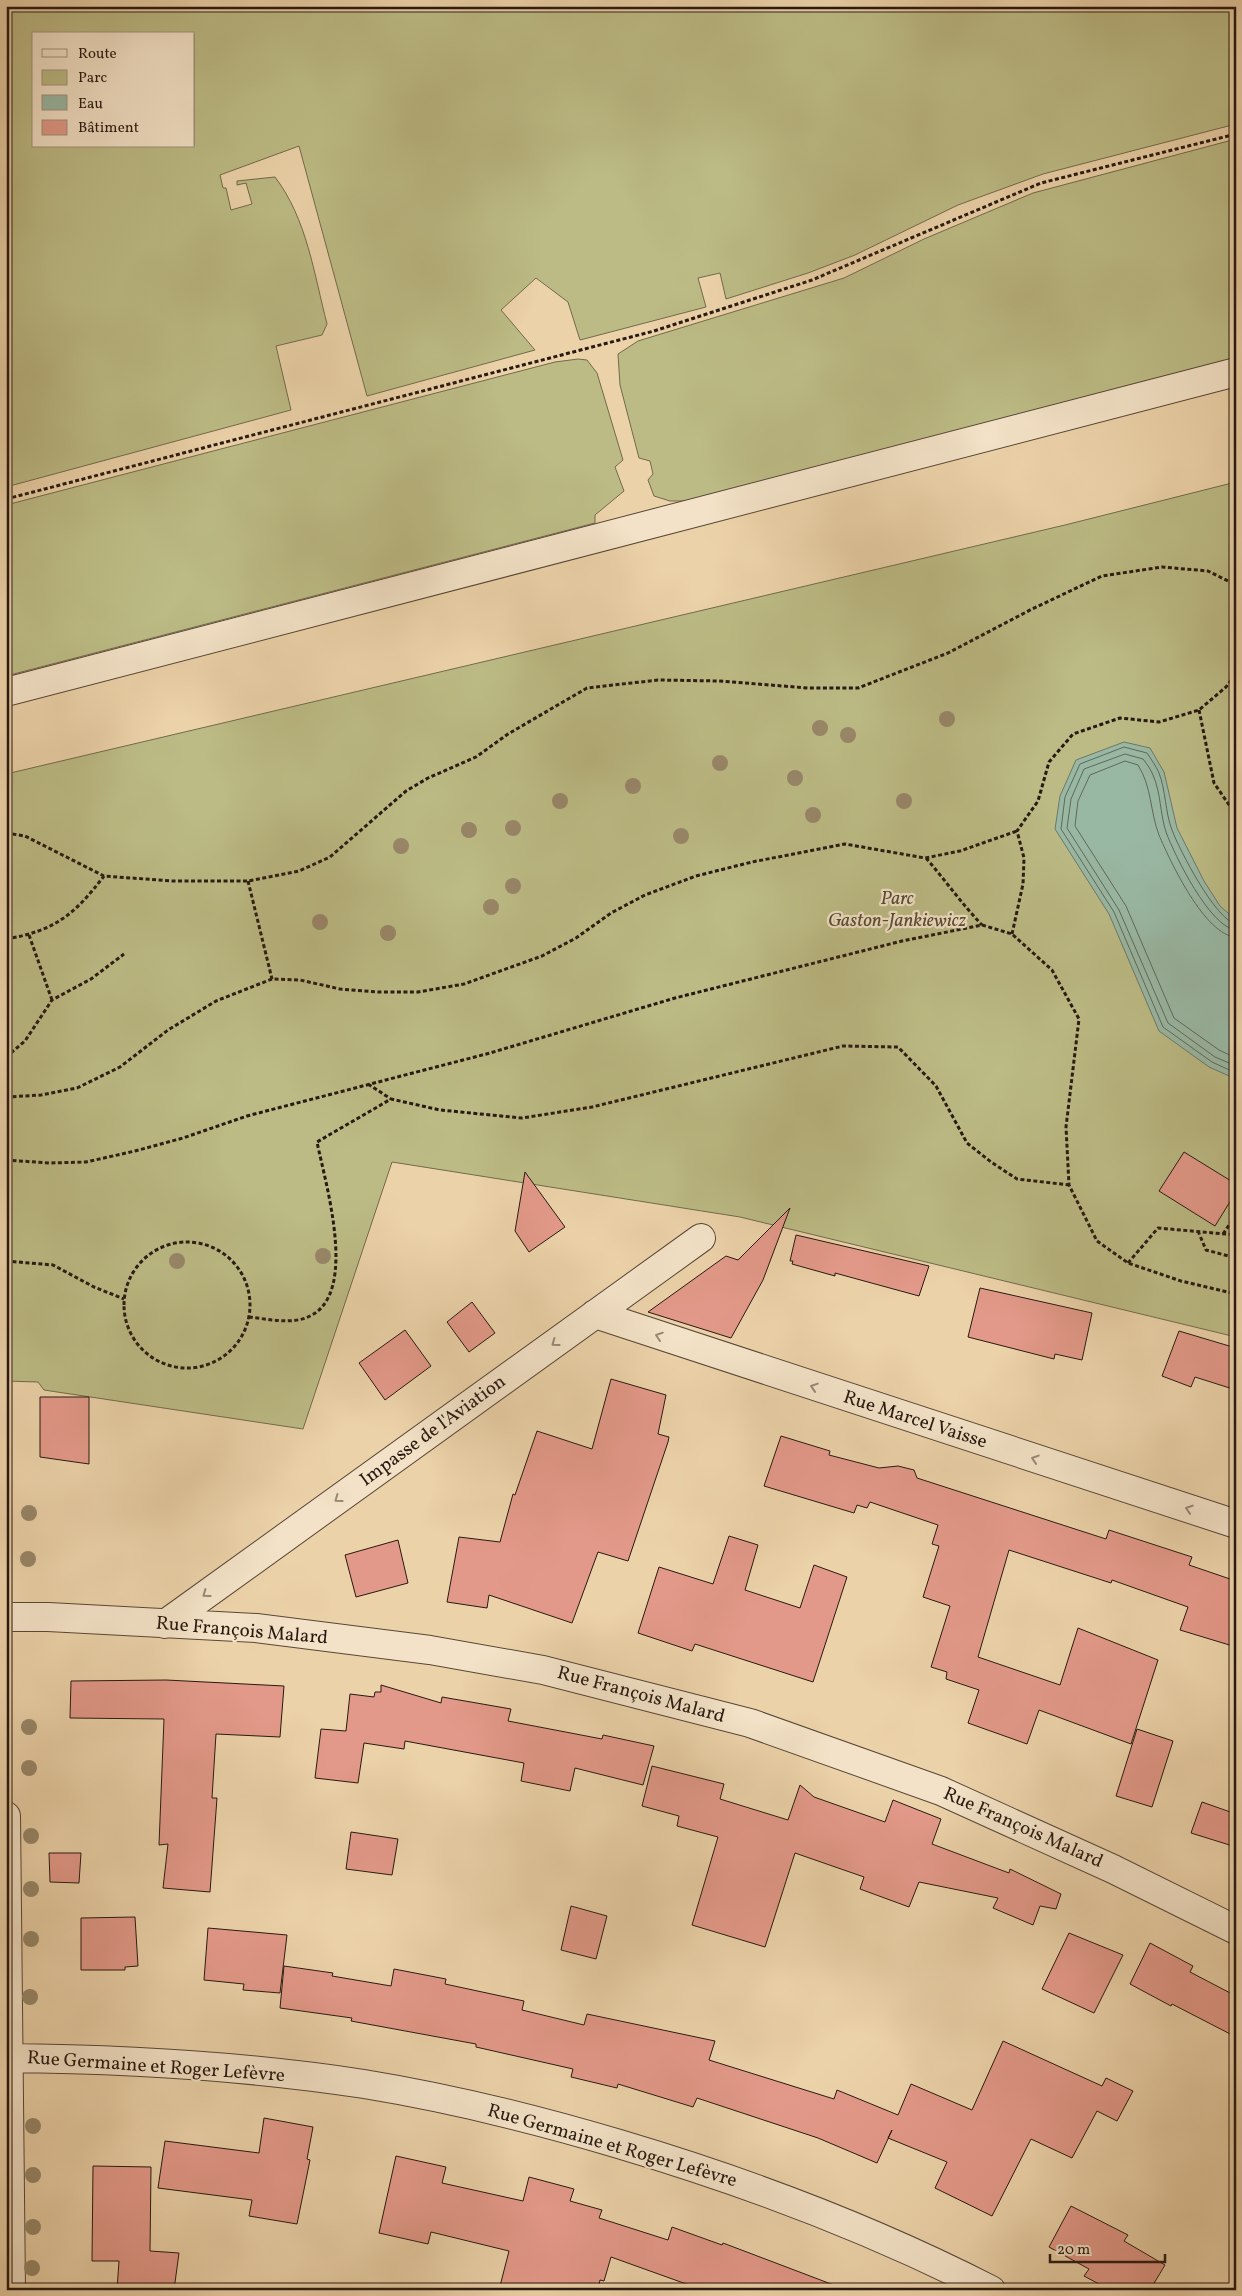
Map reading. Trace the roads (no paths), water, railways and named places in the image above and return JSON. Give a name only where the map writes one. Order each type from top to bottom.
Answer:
[{"type":"street","points":[[6,692],[1236,372]]},
{"type":"street","name":"Impasse de l'Aviation","points":[[164,1624],[701,1238]]},
{"type":"street","name":"Rue Marcel Vaisse","points":[[595,1314],[1236,1524]]},
{"type":"street","name":"Rue François Malard","points":[[6,1617],[48,1617],[256,1628],[430,1650],[543,1670],[750,1723],[942,1791],[1113,1869],[1236,1930]]},
{"type":"street","points":[[6,1816],[7,2058],[11,2290]]},
{"type":"street","name":"Rue Germaine et Roger Lefèvre","points":[[7,2058],[81,2058],[239,2068],[365,2084],[526,2117],[710,2171],[921,2254],[991,2290]]},
{"type":"water","points":[[1124,742],[1150,748],[1164,772],[1177,828],[1204,881],[1220,906],[1236,920],[1236,1079],[1209,1067],[1159,1031],[1109,914],[1055,829],[1060,796],[1076,760]]},
{"type":"park label","name":"Parc Gaston-Jankiewicz","points":[[897,910]]}]
